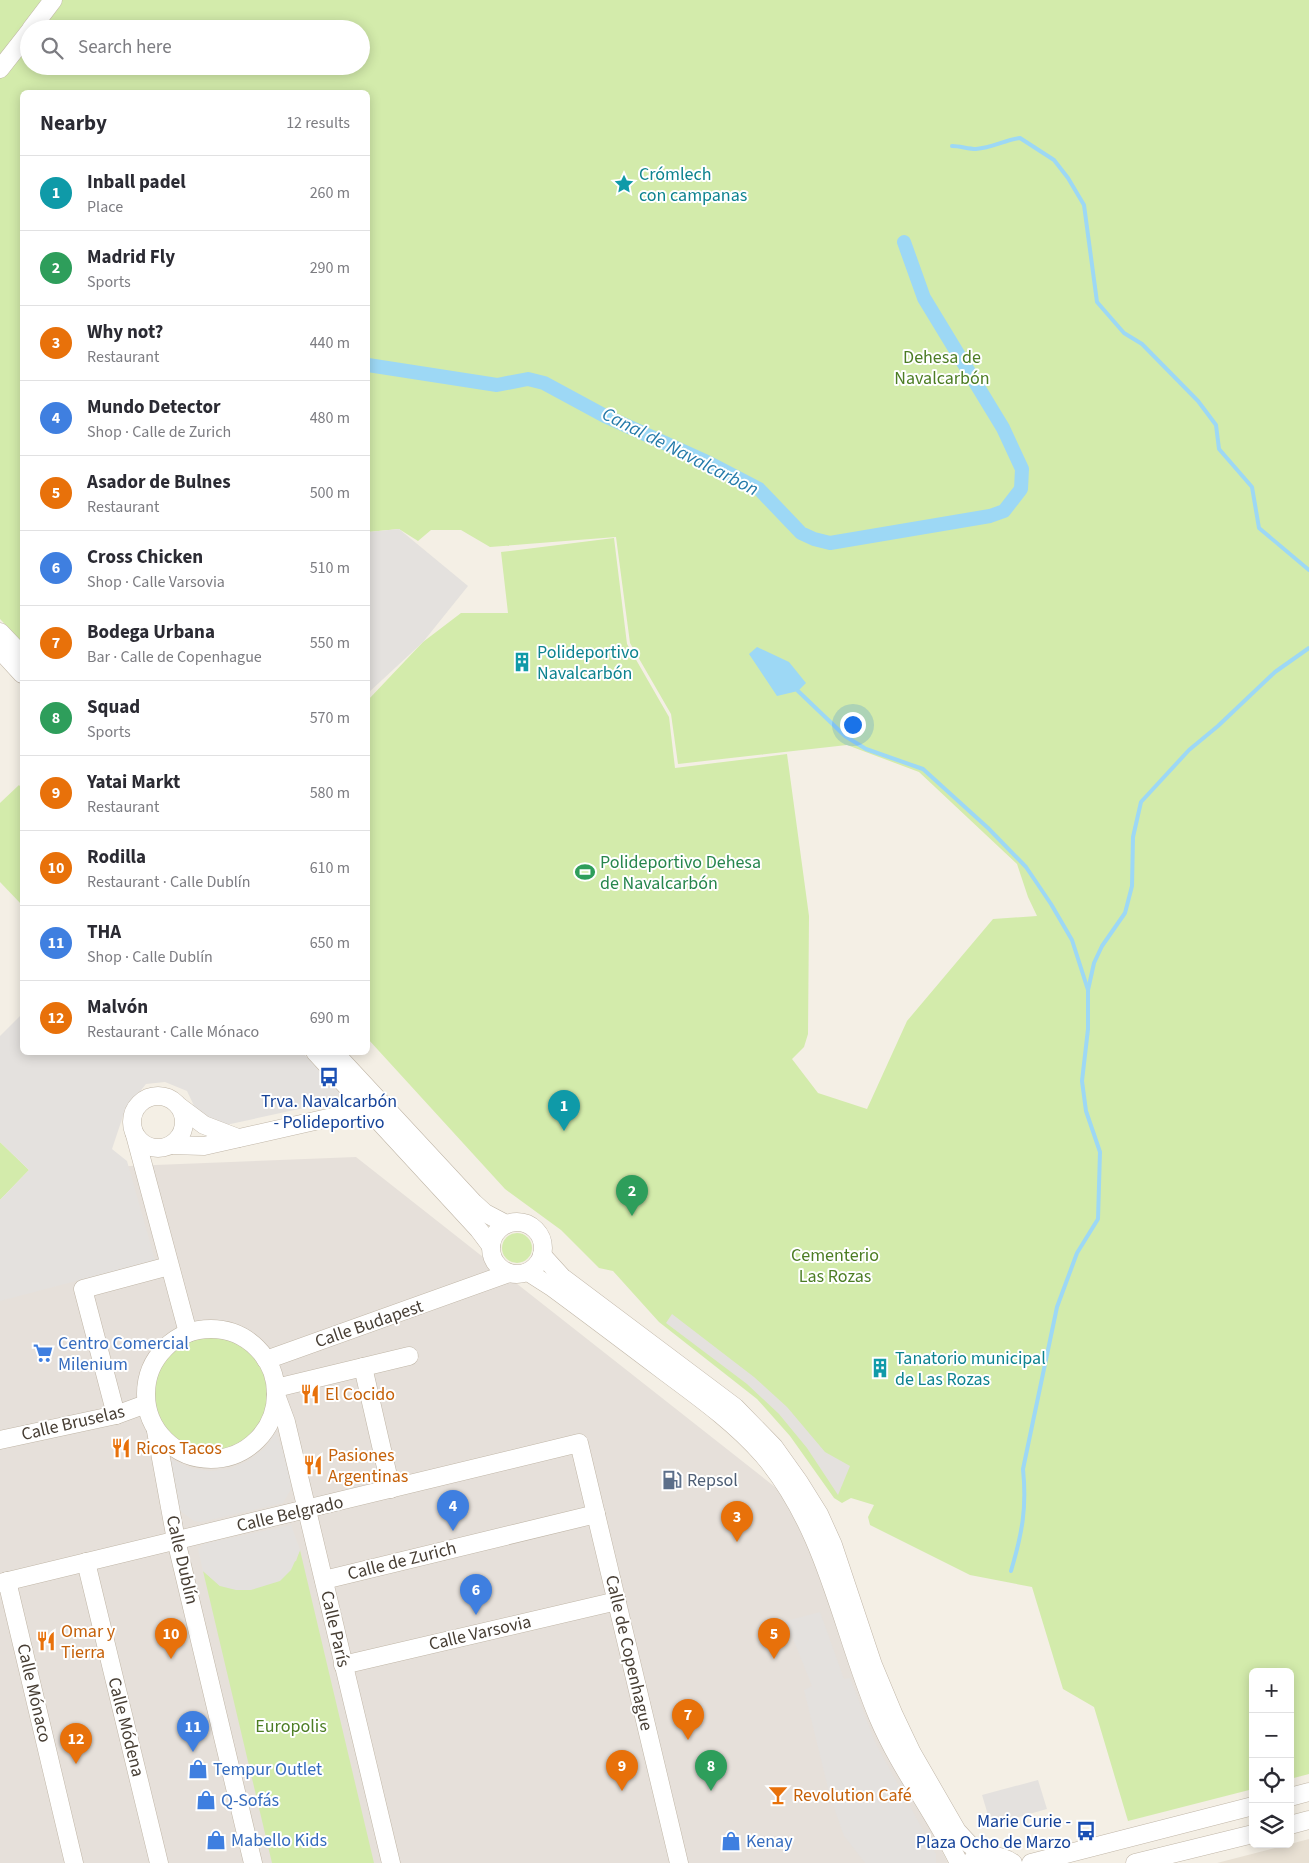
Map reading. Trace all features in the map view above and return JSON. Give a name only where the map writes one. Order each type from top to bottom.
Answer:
[{"type":"street","points":[[38,20],[53,0]]},
{"type":"street","points":[[0,68],[20,43]]},
{"type":"street","points":[[0,632],[20,653]]},
{"type":"street","points":[[0,650],[20,672]]},
{"type":"street","points":[[318,1055],[479,1230],[492,1252],[502,1270],[509,1273],[528,1272],[537,1265],[542,1255],[543,1242],[536,1229],[521,1222],[506,1224],[498,1229],[492,1252],[471,1286]]},
{"type":"street","points":[[337,1055],[484,1213],[506,1224]]},
{"type":"street","points":[[188,1333],[147,1186],[132,1121],[136,1108],[147,1098],[160,1096],[172,1100],[204,1125],[238,1138]]},
{"type":"street","points":[[135,1135],[145,1144],[157,1149],[170,1146],[204,1146],[350,1113],[361,1104]]},
{"type":"street","points":[[147,1186],[158,1160],[179,1139],[184,1128],[184,1117],[180,1107]]},
{"type":"street","points":[[542,1255],[562,1278],[735,1406],[774,1447],[799,1482],[818,1514],[833,1545],[873,1665],[892,1713],[912,1754],[957,1831],[969,1844],[984,1855]]},
{"type":"street","points":[[116,1415],[83,1289],[169,1266]]},
{"type":"street","points":[[528,1272],[553,1288],[725,1416],[764,1456],[788,1489],[807,1520],[820,1551],[878,1718],[899,1760],[959,1863]]},
{"type":"street","name":"Calle Budapest","points":[[266,1360],[509,1273]]},
{"type":"street","points":[[205,1329],[223,1330],[240,1336],[255,1346],[266,1360],[276,1392],[273,1414],[265,1430],[253,1444],[238,1453],[220,1459],[202,1459],[184,1454],[169,1444],[156,1431],[146,1404],[148,1375],[154,1361],[174,1340],[188,1333],[205,1329]]},
{"type":"street","points":[[276,1392],[409,1356]]},
{"type":"street","points":[[363,1367],[391,1489]]},
{"type":"street","name":"Calle París","points":[[276,1392],[286,1422],[391,1863]]},
{"type":"street","name":"Calle Bruselas","points":[[0,1440],[116,1415],[146,1404]]},
{"type":"street","name":"Calle Dublín","points":[[156,1431],[176,1540],[253,1863]]},
{"type":"street","name":"Calle Belgrado","points":[[3,1582],[579,1443]]},
{"type":"street","name":"Calle de Copenhague","points":[[579,1443],[680,1863]]},
{"type":"street","name":"Calle de Zurich","points":[[324,1580],[596,1514]]},
{"type":"street","name":"Calle Módena","points":[[86,1562],[159,1863]]},
{"type":"street","name":"Calle Mónaco","points":[[3,1582],[74,1863]]},
{"type":"street","name":"Calle Varsovia","points":[[343,1665],[617,1601]]},
{"type":"street","points":[[1294,1796],[1309,1792]]},
{"type":"street","points":[[1031,1863],[1249,1807]]},
{"type":"street","points":[[1294,1824],[1309,1820]]},
{"type":"street","points":[[1135,1863],[1249,1835]]},
{"type":"street","points":[[966,1863],[984,1855],[996,1856],[1013,1863]]},
{"type":"shaded area","points":[[399,529],[468,586],[423,642],[370,691],[370,532]]},
{"type":"shaded area","points":[[20,1016],[20,1055],[305,1055],[345,1099],[221,1126],[197,1112],[187,1091],[165,1082],[146,1084],[125,1110],[112,1149],[127,1161],[155,1260],[0,1301],[0,1200],[29,1170],[0,1142],[0,1036]]},
{"type":"shaded area","points":[[356,1157],[794,1502],[892,1754],[948,1863],[0,1863],[0,1206],[29,1170]]},
{"type":"shaded area","points":[[672,1314],[754,1377],[787,1407],[825,1452],[850,1466],[838,1495],[807,1448],[779,1414],[747,1384],[666,1323]]},
{"type":"shaded area","points":[[276,1433],[290,1470],[291,1489],[283,1503],[201,1522],[194,1521],[180,1511],[168,1458],[190,1468],[210,1471],[229,1469],[248,1461],[266,1447]]},
{"type":"shaded area","points":[[291,1525],[300,1550],[291,1570],[280,1581],[251,1590],[236,1590],[220,1586],[203,1571],[198,1549],[203,1544]]},
{"type":"shaded area","points":[[820,1612],[844,1679],[850,1678],[876,1744],[936,1854],[936,1863],[865,1863],[844,1836],[830,1796],[804,1690],[812,1686],[786,1621]]},
{"type":"shaded area","points":[[1038,1780],[1047,1809],[991,1825],[982,1795]]},
{"type":"shaded area","points":[[1309,1839],[1309,1863],[1217,1863],[1275,1848],[1294,1848],[1294,1843]]},
{"type":"green space","name":"Dehesa de Navalcarbón","points":[[0,0],[1309,0],[1309,1774],[1294,1778],[1294,1668],[1249,1668],[1249,1790],[1128,1821],[1094,1707],[1063,1689],[1032,1587],[970,1575],[870,1525],[868,1517],[874,1505],[851,1498],[842,1503],[834,1498],[790,1436],[757,1399],[659,1322],[613,1271],[599,1268],[561,1230],[505,1189],[370,1041],[370,698],[423,642],[461,613],[508,613],[501,552],[614,538],[627,644],[669,717],[675,768],[787,754],[809,916],[808,1034],[804,1047],[792,1059],[818,1093],[867,1109],[907,1021],[993,919],[1037,916],[1028,897],[1017,864],[919,772],[847,745],[678,764],[671,714],[630,643],[616,537],[490,547],[461,530],[431,530],[418,541],[399,529],[370,532],[370,90],[20,90],[20,640],[0,619]]},
{"type":"green space","points":[[19,785],[20,903],[0,882],[0,803]]},
{"type":"green space","points":[[0,1142],[29,1170],[0,1200]]},
{"type":"green space","points":[[517,1233],[528,1237],[532,1248],[528,1259],[517,1263],[506,1259],[502,1248],[506,1237]]},
{"type":"green space","points":[[211,1336],[233,1341],[253,1353],[265,1373],[270,1395],[265,1417],[253,1437],[233,1449],[211,1454],[189,1449],[169,1437],[157,1417],[152,1395],[157,1373],[169,1353],[189,1341]]},
{"type":"green space","name":"Europolis","points":[[300,1550],[374,1863],[272,1863],[203,1571],[220,1586],[296,1561]]},
{"type":"water","points":[[757,647],[789,662],[806,683],[798,691],[777,696],[749,654]]},
{"type":"waterway","points":[[952,146],[973,149],[982,148],[1020,138],[1054,160],[1068,178],[1084,205],[1097,302],[1124,333],[1142,344],[1198,401],[1216,425],[1219,449],[1252,487],[1259,528],[1309,570]]},
{"type":"waterway","name":"Canal de Navalcarbon","points":[[370,365],[497,385],[528,379],[544,383],[605,416],[709,463],[759,489],[801,533],[830,543],[990,516],[1004,511],[1021,489],[1022,469],[1003,428],[924,298],[904,242]]},
{"type":"waterway","points":[[1088,990],[1094,963],[1102,946],[1125,913],[1132,886],[1133,837],[1141,802],[1189,750],[1218,726],[1275,672],[1309,648]]},
{"type":"waterway","points":[[798,691],[845,736],[866,749],[923,769],[988,828],[1026,867],[1072,940],[1088,990],[1088,1029],[1082,1081],[1086,1111],[1100,1152],[1098,1219],[1077,1253],[1057,1307],[1023,1469],[1023,1521],[1011,1571]]},
{"type":"place","name":"Crómlech con campanas","points":[[624,184]]},
{"type":"place","name":"Polideportivo Navalcarbón","points":[[522,662]]},
{"type":"place","name":"Polideportivo Dehesa de Navalcarbón","points":[[585,872]]},
{"type":"place","name":"Trva. Navalcarbón - Polideportivo","points":[[329,1077]]},
{"type":"place","name":"Inball padel","points":[[564,1131]]},
{"type":"place","name":"Madrid Fly","points":[[632,1216]]},
{"type":"place","name":"Centro Comercial Milenium","points":[[43,1353]]},
{"type":"place","name":"Tanatorio municipal de Las Rozas","points":[[880,1368]]},
{"type":"place","name":"El Cocido","points":[[310,1394]]},
{"type":"place","name":"Ricos Tacos","points":[[121,1448]]},
{"type":"place","name":"Pasiones Argentinas","points":[[313,1465]]},
{"type":"place","name":"Repsol","points":[[672,1480]]},
{"type":"place","name":"Mundo Detector","points":[[453,1531]]},
{"type":"place","name":"Why not?","points":[[737,1542]]},
{"type":"place","name":"Cross Chicken","points":[[476,1615]]},
{"type":"place","name":"Omar y Tierra","points":[[46,1641]]},
{"type":"place","name":"Rodilla","points":[[171,1659]]},
{"type":"place","name":"Asador de Bulnes","points":[[774,1659]]},
{"type":"place","name":"Bodega Urbana","points":[[688,1740]]},
{"type":"place","name":"THA","points":[[193,1752]]},
{"type":"place","name":"Malvón","points":[[76,1764]]},
{"type":"place","name":"Tempur Outlet","points":[[198,1769]]},
{"type":"place","name":"Yatai Markt","points":[[622,1791]]},
{"type":"place","name":"Squad","points":[[711,1791]]},
{"type":"place","name":"Revolution Café","points":[[778,1795]]},
{"type":"place","name":"Q-Sofás","points":[[206,1800]]},
{"type":"place","name":"Marie Curie - Plaza Ocho de Marzo","points":[[1086,1831]]},
{"type":"place","name":"Mabello Kids","points":[[216,1840]]},
{"type":"place","name":"Kenay","points":[[731,1841]]},
{"type":"park label","name":"Cementerio Las Rozas","points":[[835,1265]]}]
